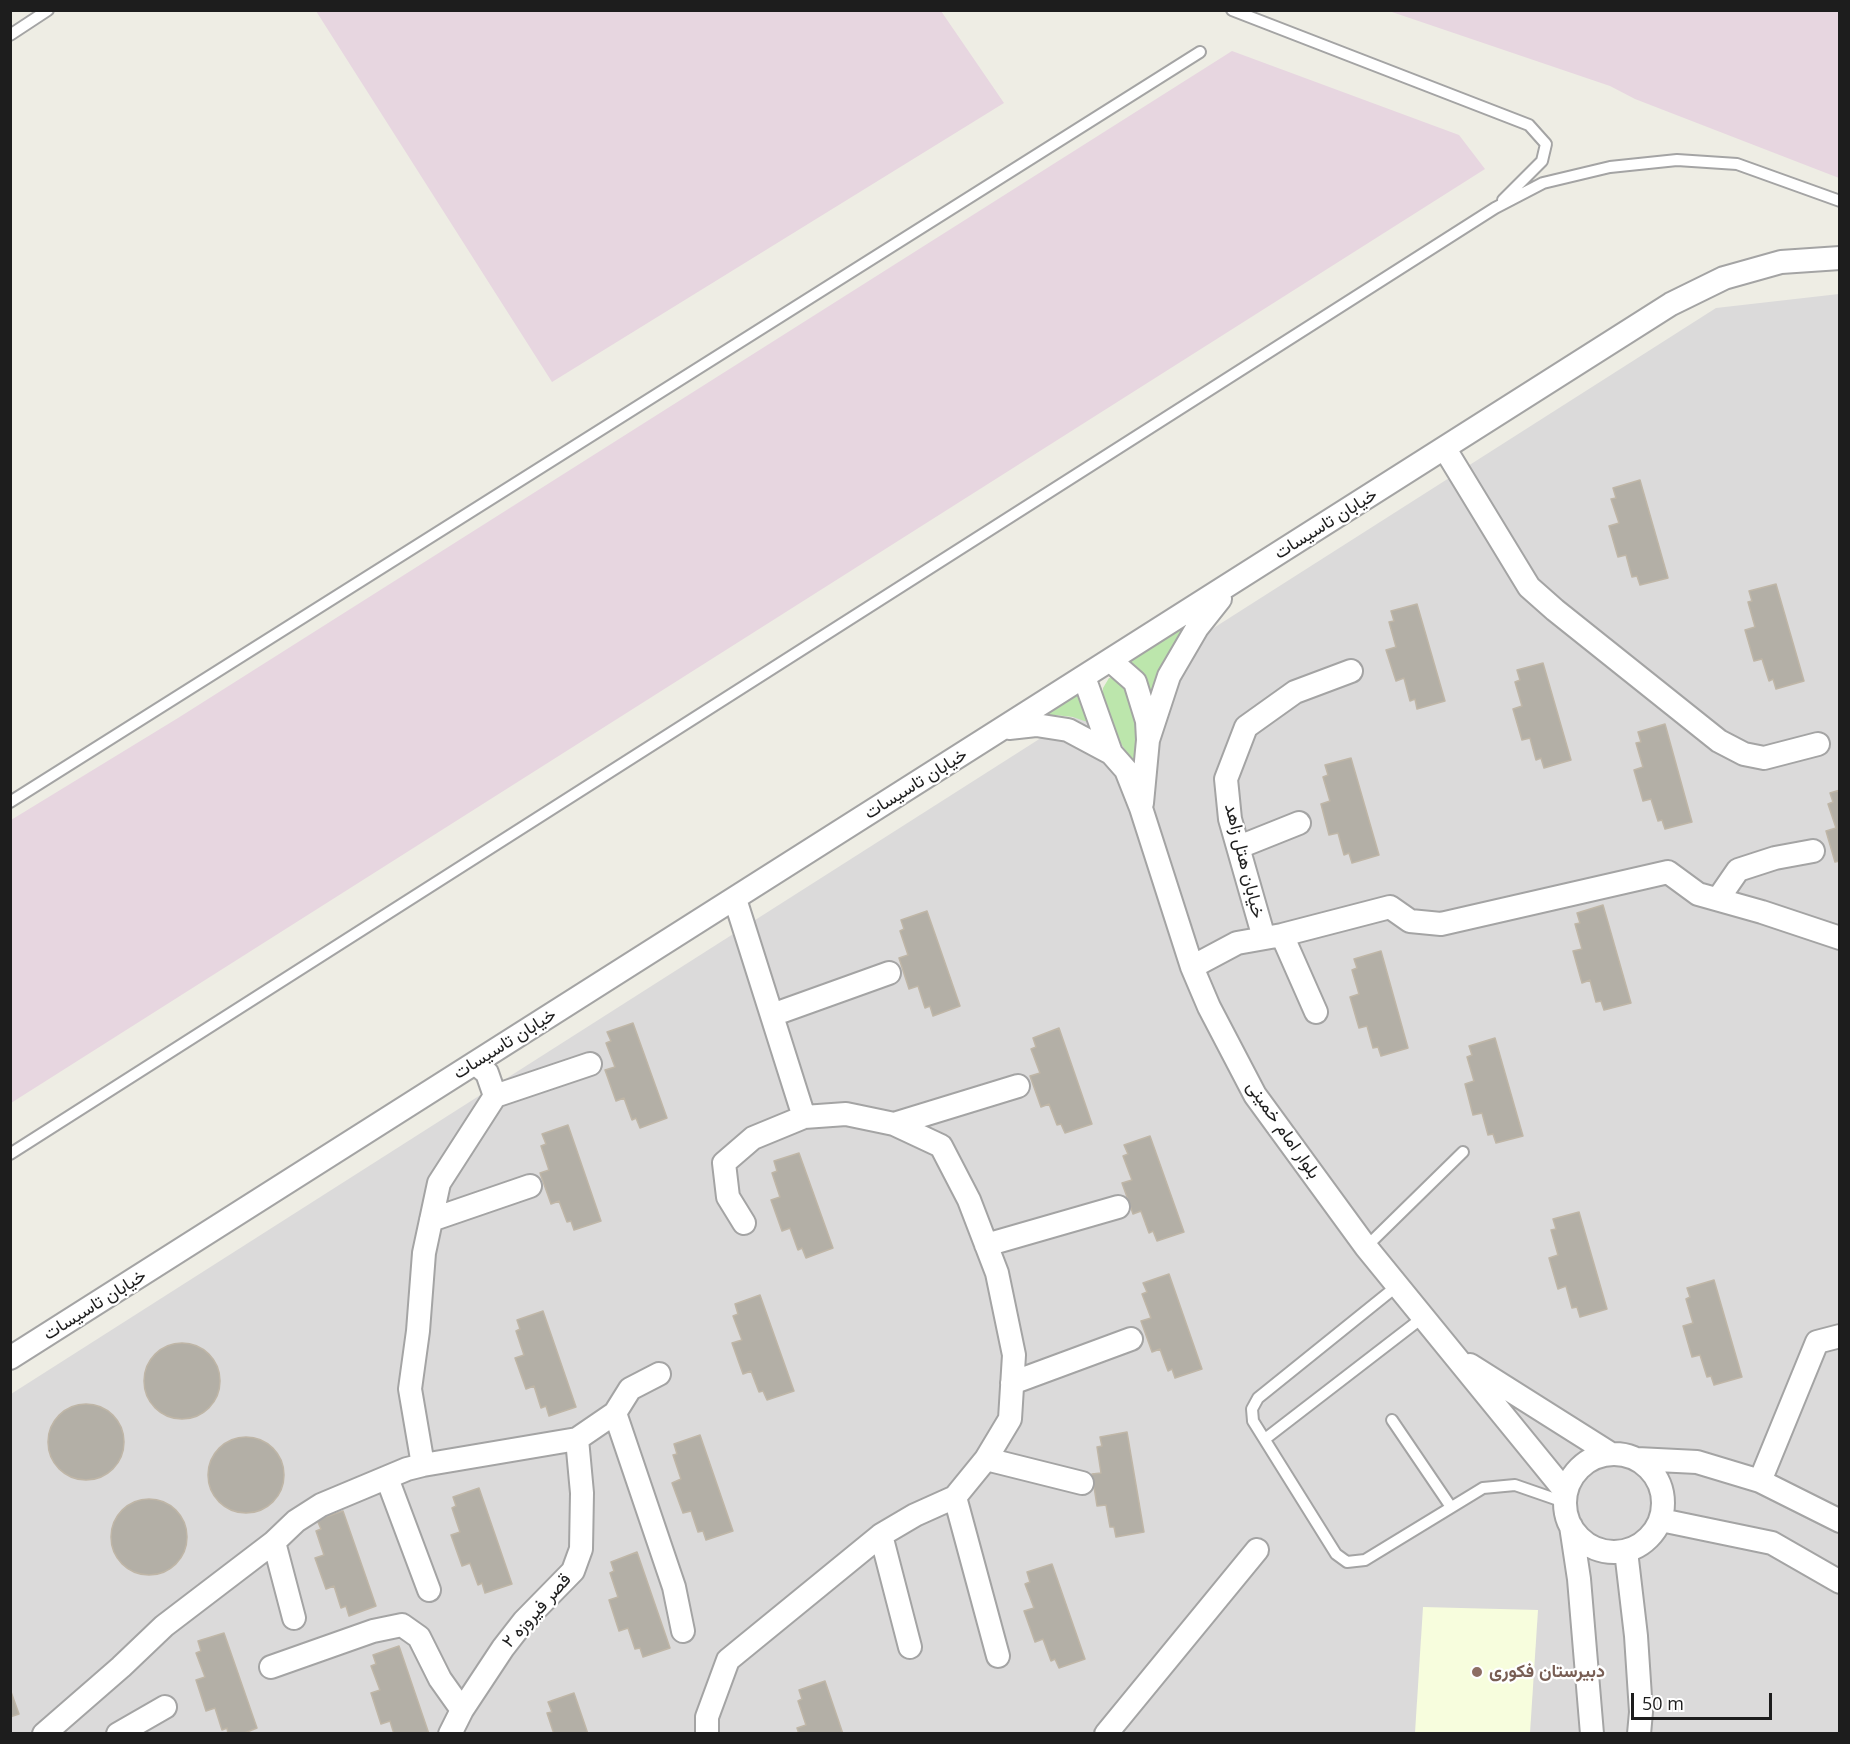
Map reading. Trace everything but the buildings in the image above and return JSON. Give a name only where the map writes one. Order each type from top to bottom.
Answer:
[{"type":"street","name":"خیابان تاسیسات","points":[[10,1358],[1671,304],[1724,278],[1781,262],[1839,258]]},
{"type":"street","points":[[1445,449],[1529,586],[1555,610],[1709,733],[1744,754],[1764,758],[1818,744]]},
{"type":"street","points":[[1148,740],[1169,676],[1211,607],[1239,579]]},
{"type":"street","points":[[1111,661],[1135,682],[1147,721],[1148,740],[1141,808]]},
{"type":"street","name":"خیابان هتل زاهد","points":[[1316,1012],[1273,937],[1230,819],[1226,779],[1246,727],[1295,692],[1351,671]]},
{"type":"street","points":[[1084,678],[1111,753]]},
{"type":"street","points":[[1004,728],[1036,725],[1068,730],[1111,753]]},
{"type":"street","name":"بلوار امام خمینی","points":[[1111,753],[1126,770],[1141,808],[1192,967],[1209,1007],[1255,1095],[1366,1247],[1422,1318],[1454,1354],[1564,1497]]},
{"type":"street","points":[[1239,847],[1299,823]]},
{"type":"street","points":[[1718,899],[1738,870],[1775,858],[1813,850]]},
{"type":"street","points":[[1192,967],[1237,943],[1273,937],[1390,907],[1410,921],[1441,924],[1668,872],[1698,894],[1762,912],[1839,938]]},
{"type":"street","points":[[735,899],[804,1117]]},
{"type":"street","points":[[772,1015],[889,973]]},
{"type":"street","points":[[475,1063],[487,1073],[495,1096]]},
{"type":"street","points":[[423,1465],[410,1389],[418,1331],[424,1253],[439,1183],[495,1096],[590,1064]]},
{"type":"street","points":[[894,1124],[1018,1086]]},
{"type":"street","points":[[707,1734],[707,1717],[728,1660],[881,1535],[915,1515],[955,1497],[986,1459],[1010,1419],[1014,1355],[997,1274],[969,1200],[941,1146],[894,1124],[846,1114],[804,1117],[753,1138],[724,1162],[728,1197],[744,1223]]},
{"type":"street","points":[[431,1220],[530,1186]]},
{"type":"street","points":[[986,1245],[1118,1207]]},
{"type":"street","points":[[1760,1481],[1817,1342],[1839,1336]]},
{"type":"street","points":[[1012,1383],[1131,1339]]},
{"type":"street","name":"بلوار امام خمینی","points":[[1454,1354],[1611,1454]]},
{"type":"street","points":[[44,1734],[164,1626],[274,1542],[296,1521],[321,1505],[407,1469],[577,1439],[615,1413],[630,1389],[658,1374]]},
{"type":"street","points":[[615,1413],[674,1587],[683,1631]]},
{"type":"street","name":"قصر فیروزه ۲","points":[[450,1734],[462,1710],[503,1648],[524,1621],[573,1570],[580,1549],[581,1526],[582,1493],[577,1439]]},
{"type":"street","points":[[1637,1459],[1648,1466],[1658,1479],[1664,1499],[1663,1515],[1656,1531],[1634,1549],[1614,1553],[1593,1548],[1577,1535],[1571,1526],[1567,1518],[1564,1497],[1579,1468],[1589,1460],[1618,1453],[1637,1459],[1697,1462],[1760,1481],[1839,1521]]},
{"type":"street","points":[[986,1459],[1082,1483]]},
{"type":"street","points":[[387,1478],[429,1590]]},
{"type":"street","points":[[955,1497],[998,1656]]},
{"type":"street","points":[[1660,1520],[1772,1543],[1839,1582]]},
{"type":"street","points":[[1571,1526],[1579,1579],[1592,1734]]},
{"type":"street","points":[[881,1535],[910,1647]]},
{"type":"street","points":[[274,1542],[294,1618]]},
{"type":"street","points":[[1106,1734],[1257,1550]]},
{"type":"street","points":[[1626,1551],[1636,1636],[1641,1712],[1640,1734]]},
{"type":"street","points":[[272,1667],[373,1631],[402,1625],[419,1637],[440,1679],[462,1710]]},
{"type":"street","points":[[118,1734],[165,1707]]},
{"type":"lane","points":[[10,35],[48,10]]},
{"type":"lane","points":[[1232,10],[1529,125],[1546,144],[1542,161],[1495,208]]},
{"type":"lane","points":[[10,802],[1200,52]]},
{"type":"lane","points":[[10,1154],[1495,208],[1543,183],[1610,167],[1677,160],[1737,164],[1839,201]]},
{"type":"lane","points":[[1366,1247],[1463,1152]]},
{"type":"lane","points":[[1397,1286],[1258,1398],[1252,1409],[1253,1421],[1336,1554],[1347,1562],[1365,1560],[1483,1488],[1515,1485],[1564,1497]]},
{"type":"lane","points":[[1265,1439],[1422,1318]]},
{"type":"lane","points":[[1392,1420],[1451,1508]]},
{"type":"shaded area","points":[[316,11],[941,11],[1004,103],[552,382]]},
{"type":"shaded area","points":[[1389,11],[1839,11],[1839,178],[1635,99],[1610,86]]},
{"type":"shaded area","points":[[1232,51],[1459,135],[1485,169],[11,1103],[11,820],[178,718]]},
{"type":"shaded area","points":[[1839,294],[1839,1733],[11,1734],[11,1394],[1716,308]]},
{"type":"shaded area","name":"دبیرستان فکوری","points":[[1423,1607],[1538,1610],[1530,1733],[1415,1733]]},
{"type":"green space","points":[[1198,617],[1151,706],[1127,664]]},
{"type":"green space","points":[[1118,677],[1135,702],[1143,778],[1115,734],[1102,701],[1103,688],[1109,678]]},
{"type":"green space","points":[[1080,690],[1093,724],[1073,717],[1055,715],[1035,720]]},
{"type":"place","name":"دبیرستان فکوری","points":[[1477,1672]]}]
